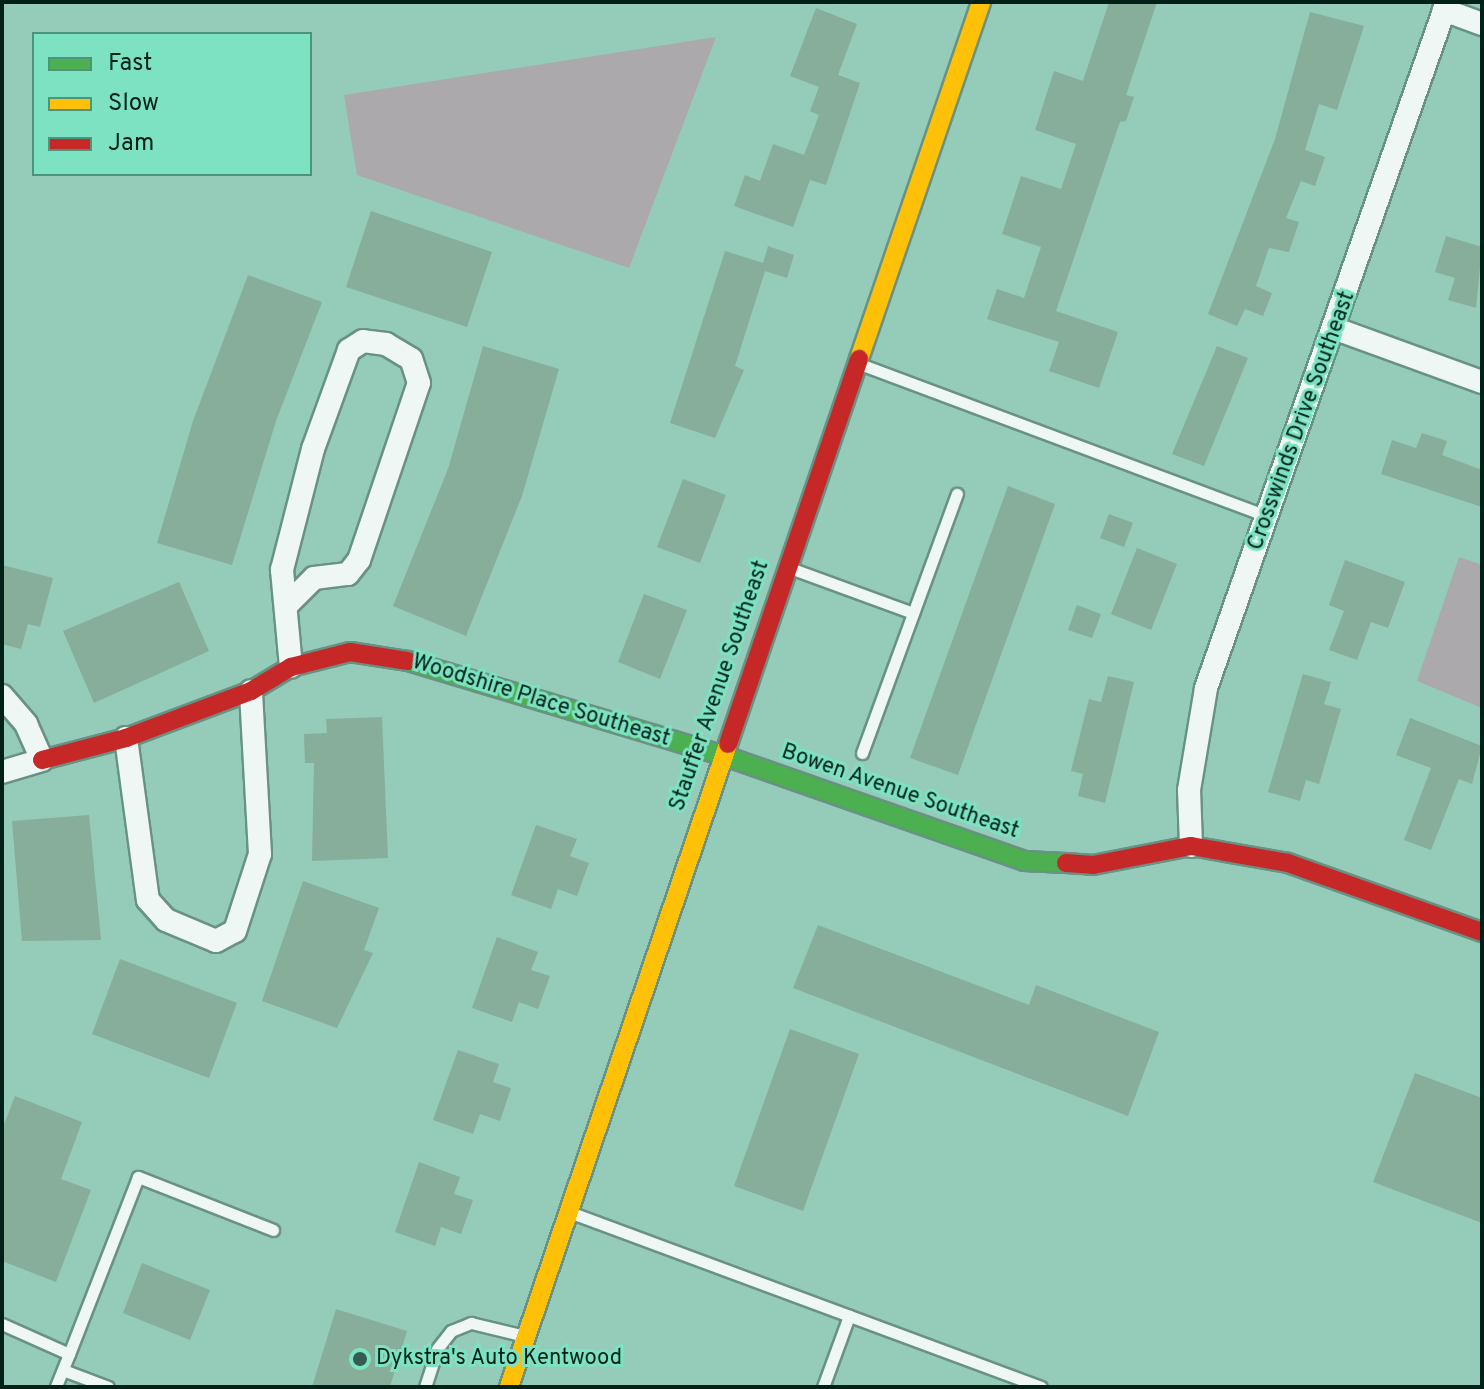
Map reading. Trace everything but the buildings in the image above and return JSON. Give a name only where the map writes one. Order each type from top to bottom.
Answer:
[{"type":"street","name":"Stauffer Avenue Southeast","points":[[509,1387],[786,566],[981,2]]},
{"type":"street","points":[[1445,6],[1482,24]]},
{"type":"street","name":"Crosswinds Drive Southeast","points":[[1191,846],[1189,790],[1206,688],[1336,329],[1445,6]]},
{"type":"street","points":[[1336,329],[1482,382]]},
{"type":"street","points":[[290,602],[314,578],[348,574],[359,560],[419,383],[411,359],[386,344],[363,341],[349,350],[331,390],[282,570],[290,602],[291,667]]},
{"type":"street","name":"Woodshire Place Southeast","points":[[2,772],[126,738],[251,691],[291,667],[350,652],[418,662],[722,755]]},
{"type":"street","points":[[126,738],[148,900],[166,920],[216,941],[235,931],[260,854],[251,691]]},
{"type":"street","points":[[2,696],[26,724],[42,760]]},
{"type":"street","name":"Bowen Avenue Southeast","points":[[722,755],[1024,861],[1093,865],[1191,846],[1288,863],[1482,932]]},
{"type":"lane","points":[[856,362],[1268,516]]},
{"type":"lane","points":[[862,753],[957,494]]},
{"type":"lane","points":[[786,566],[913,613]]},
{"type":"lane","points":[[56,1387],[138,1177],[273,1230]]},
{"type":"lane","points":[[568,1212],[1041,1387]]},
{"type":"lane","points":[[823,1387],[849,1316]]},
{"type":"lane","points":[[425,1387],[437,1349],[451,1331],[471,1323],[526,1336]]},
{"type":"lane","points":[[2,1324],[69,1354]]},
{"type":"lane","points":[[63,1370],[108,1387]]},
{"type":"shaded area","points":[[716,37],[629,268],[357,175],[344,95]]},
{"type":"shaded area","points":[[1459,557],[1482,565],[1482,708],[1417,681]]},
{"type":"traffic: fast","points":[[408,661],[722,755],[1024,861],[1066,863]]},
{"type":"traffic: slow","points":[[859,359],[981,2]]},
{"type":"traffic: slow","points":[[509,1387],[728,744]]},
{"type":"traffic: jam","points":[[728,744],[859,359]]},
{"type":"traffic: jam","points":[[42,760],[126,738],[251,691],[291,667],[350,652],[408,661]]},
{"type":"traffic: jam","points":[[1066,863],[1093,865],[1191,846],[1288,863],[1482,932]]},
{"type":"place","name":"Dykstra's Auto Kentwood","points":[[360,1359]]}]
